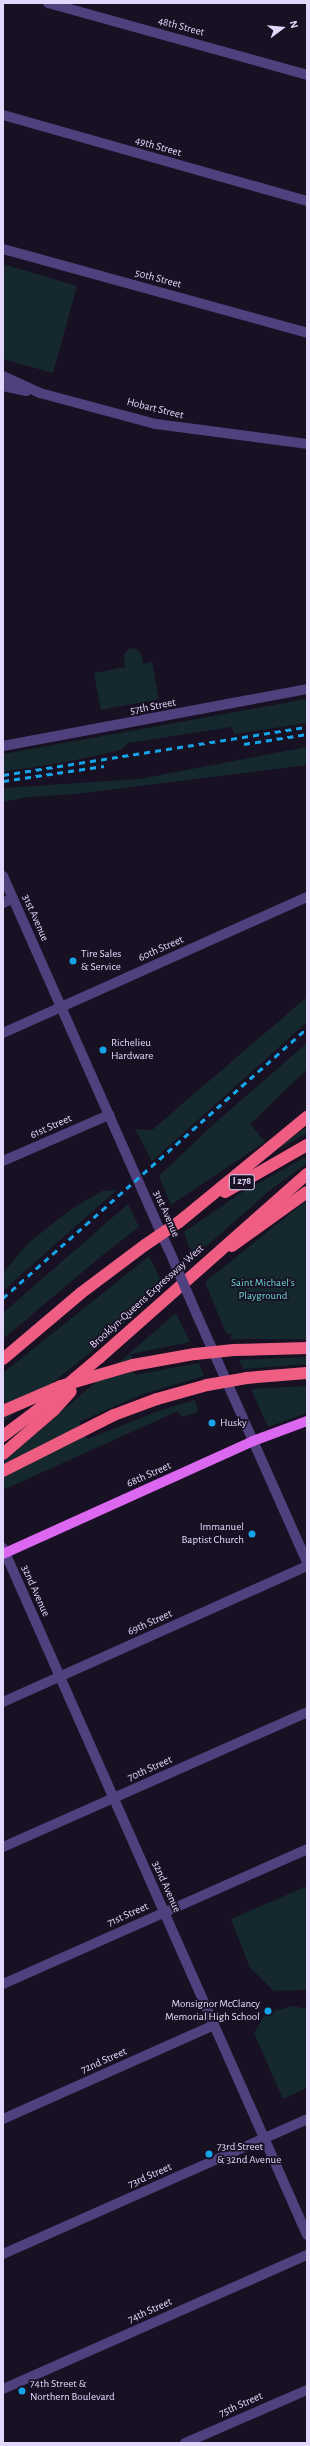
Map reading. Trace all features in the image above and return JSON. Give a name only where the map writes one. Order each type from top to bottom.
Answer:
[{"type":"highway","points":[[179,1222],[307,1117]]},
{"type":"highway","name":"I 278","points":[[3,1359],[38,1329],[144,1245],[179,1222],[307,1145]]},
{"type":"highway","name":"Brooklyn-Queens Expressway West","points":[[3,1436],[35,1412],[99,1358],[203,1263],[307,1174]]},
{"type":"highway","points":[[203,1263],[249,1235],[307,1192]]},
{"type":"highway","points":[[3,1351],[38,1329]]},
{"type":"highway","points":[[3,1411],[73,1382],[133,1365],[195,1354],[234,1350],[307,1348]]},
{"type":"highway","points":[[3,1454],[54,1410],[99,1358]]},
{"type":"highway","points":[[3,1470],[82,1429],[150,1401],[207,1384],[246,1378],[307,1373]]},
{"type":"main road","name":"68th Street","points":[[4,1552],[253,1441],[307,1420]]},
{"type":"street","name":"48th Street","points":[[48,3],[307,75]]},
{"type":"street","name":"49th Street","points":[[3,115],[307,201]]},
{"type":"street","name":"50th Street","points":[[3,249],[307,333]]},
{"type":"street","name":"Hobart Street","points":[[3,376],[40,393],[156,424],[307,444]]},
{"type":"street","points":[[3,386],[40,393]]},
{"type":"street","points":[[3,393],[40,393]]},
{"type":"street","name":"57th Street","points":[[3,746],[307,689]]},
{"type":"street","name":"31st Avenue","points":[[3,876],[307,1562]]},
{"type":"street","name":"60th Street","points":[[3,1033],[307,897]]},
{"type":"street","points":[[3,903],[13,898]]},
{"type":"street","name":"61st Street","points":[[3,1161],[109,1115]]},
{"type":"street","name":"32nd Avenue","points":[[4,1552],[307,2235]]},
{"type":"street","name":"69th Street","points":[[3,1702],[307,1566]]},
{"type":"street","name":"70th Street","points":[[3,1847],[307,1712]]},
{"type":"street","name":"71st Street","points":[[3,1984],[307,1849]]},
{"type":"street","name":"72nd Street","points":[[3,2119],[214,2025]]},
{"type":"street","name":"73rd Street","points":[[3,2254],[307,2119]]},
{"type":"street","name":"74th Street","points":[[3,2389],[307,2255]]},
{"type":"street","name":"75th Street","points":[[185,2443],[307,2390]]},
{"type":"green space","points":[[3,264],[77,286],[53,373],[3,359]]},
{"type":"green space","points":[[134,648],[141,653],[143,664],[152,662],[159,699],[101,710],[94,673],[125,667],[124,655],[128,649]]},
{"type":"green space","points":[[307,699],[307,723],[234,734],[232,727],[128,743],[121,750],[71,761],[3,772],[3,754]]},
{"type":"green space","points":[[307,747],[307,765],[76,794],[28,797],[3,802],[3,788],[139,779]]},
{"type":"green space","points":[[307,997],[307,1022],[152,1161],[135,1129],[152,1130]]},
{"type":"green space","points":[[307,1043],[307,1069],[250,1124],[265,1142],[171,1205],[159,1176],[216,1122]]},
{"type":"green space","points":[[307,1126],[307,1133],[273,1152],[305,1128]]},
{"type":"green space","points":[[307,1156],[307,1163],[269,1191],[193,1258],[184,1232],[241,1193]]},
{"type":"green space","points":[[117,1190],[3,1291],[3,1273],[28,1243],[73,1208],[102,1191]]},
{"type":"green space","name":"Saint Michael's Playground","points":[[307,1200],[307,1339],[230,1339],[232,1335],[226,1333],[205,1282]]},
{"type":"green space","points":[[128,1204],[139,1227],[104,1254],[3,1339],[3,1313]]},
{"type":"green space","points":[[149,1256],[164,1287],[91,1352],[3,1422],[3,1373]]},
{"type":"green space","points":[[176,1313],[190,1342],[131,1354],[135,1375],[199,1363],[204,1376],[140,1395],[79,1422],[87,1439],[161,1410],[195,1400],[198,1412],[182,1417],[178,1411],[3,1490],[3,1462]]},
{"type":"green space","points":[[307,1358],[307,1364],[243,1369],[239,1360]]},
{"type":"green space","points":[[307,1386],[307,1413],[268,1427],[251,1389]]},
{"type":"green space","points":[[307,1886],[307,1990],[274,1991],[250,1968],[231,1919]]},
{"type":"green space","points":[[292,2006],[307,2009],[307,2088],[283,2099],[254,2033],[265,2014]]},
{"type":"railway","points":[[3,775],[307,727]]},
{"type":"railway","points":[[244,744],[307,734]]},
{"type":"railway","points":[[3,781],[104,766]]},
{"type":"railway","points":[[3,1298],[307,1028]]},
{"type":"place","name":"Tire Sales & Service","points":[[73,961]]},
{"type":"place","name":"Richelieu Hardware","points":[[103,1050]]},
{"type":"place","name":"Husky","points":[[212,1423]]},
{"type":"place","name":"Immanuel Baptist Church","points":[[252,1534]]},
{"type":"place","name":"Monsignor McClancy Memorial High School","points":[[268,2011]]},
{"type":"place","name":"73rd Street & 32nd Avenue","points":[[209,2154]]},
{"type":"place","name":"74th Street & Northern Boulevard","points":[[22,2391]]}]
